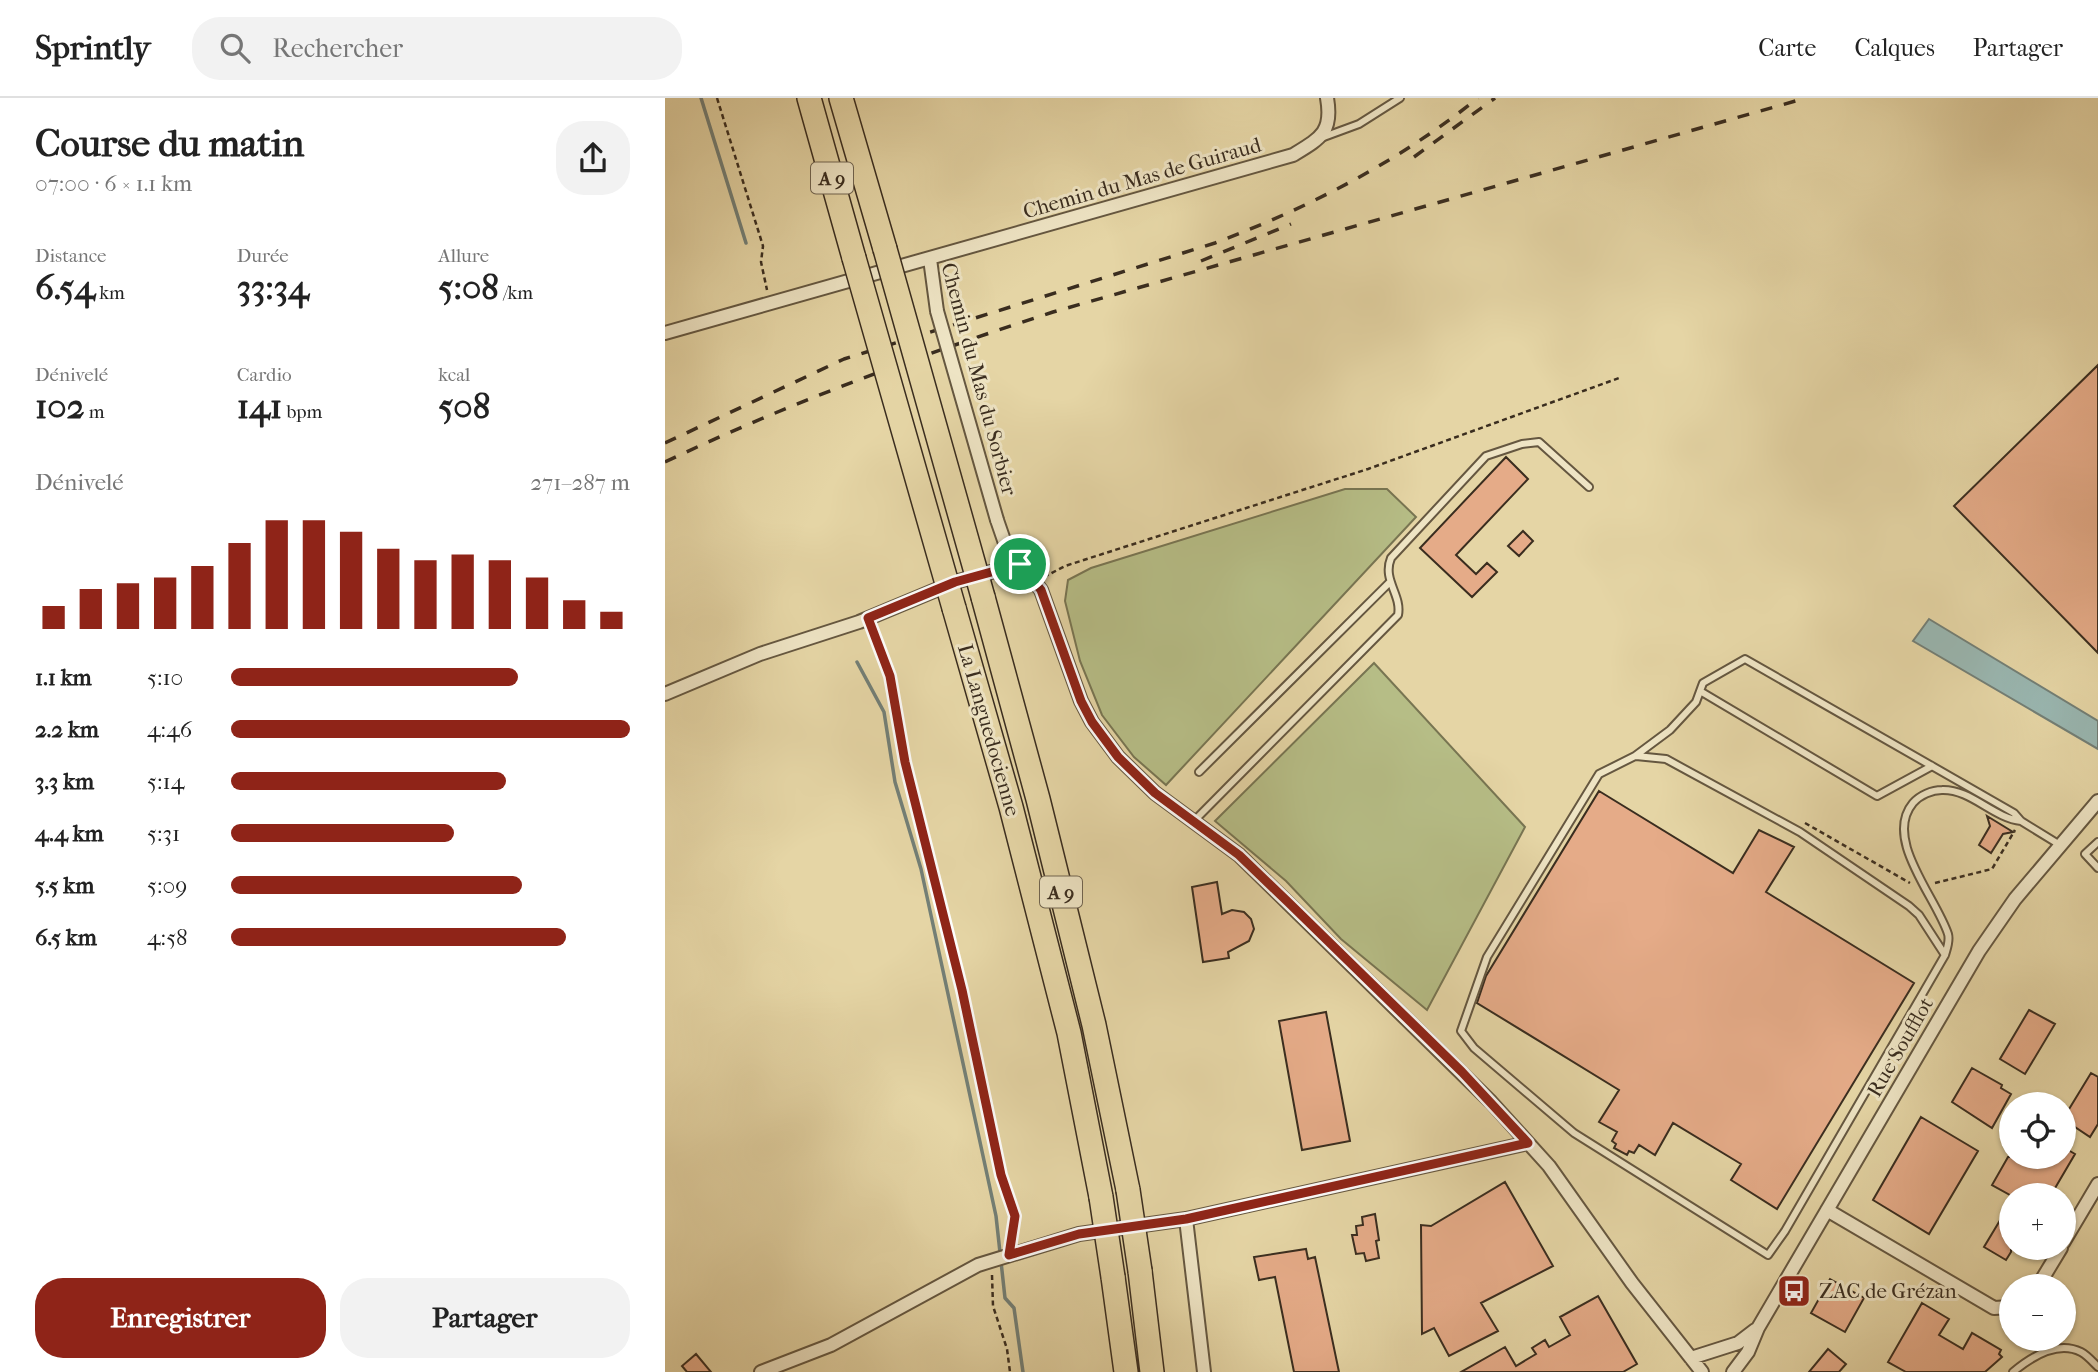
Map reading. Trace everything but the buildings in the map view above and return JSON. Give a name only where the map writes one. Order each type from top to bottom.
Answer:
[{"type":"highway","name":"La Languedocienne","points":[[809,98],[1011,807],[1069,1033],[1101,1197],[1125,1372]]},
{"type":"highway","name":"La Languedocienne","points":[[841,98],[983,597],[1038,799],[1094,1025],[1128,1190],[1152,1372]]},
{"type":"street","points":[[1320,139],[1331,118],[1327,98]]},
{"type":"street","name":"Chemin du Mas de Guiraud","points":[[930,259],[1293,155],[1320,139]]},
{"type":"street","name":"Chemin du Mas du Sorbier","points":[[665,333],[930,259],[937,311],[997,520],[1007,549],[1035,581]]},
{"type":"street","points":[[668,689],[760,654],[868,618],[955,582],[1020,564]]},
{"type":"street","points":[[1035,581],[1071,678],[1092,722],[1136,775],[1239,855],[1462,1072],[1528,1143],[1575,1201],[1632,1283],[1702,1372]]},
{"type":"street","name":"Rue Soufflot","points":[[1733,1372],[1748,1352],[1758,1328],[1979,951],[2015,899],[2098,801]]},
{"type":"street","points":[[761,1372],[831,1345],[978,1265],[1079,1234],[1186,1219],[1528,1143]]},
{"type":"street","points":[[2076,1222],[2098,1184]]},
{"type":"street","points":[[1827,1210],[1994,1308],[1999,1308]]},
{"type":"street","points":[[1186,1219],[1204,1372]]},
{"type":"street","name":"Rue Soufflot","points":[[1691,1359],[1738,1343],[1758,1328]]},
{"type":"lane","points":[[1320,139],[1359,124],[1400,98]]},
{"type":"lane","points":[[1194,821],[1398,615],[1398,601],[1387,567],[1391,558],[1486,456],[1522,444],[1539,442],[1589,487]]},
{"type":"lane","points":[[1199,772],[1390,582]]},
{"type":"lane","points":[[2021,821],[2011,820],[1976,800],[1944,789],[1929,792],[1916,800],[1905,815],[1904,843],[1949,937],[1945,955],[1786,1231],[1768,1255],[1574,1133],[1474,1048],[1461,1031],[1487,957],[1599,774],[1635,756],[1670,730],[1696,702],[1703,683],[1745,659],[2014,813],[2021,821],[2060,845]]},
{"type":"lane","points":[[1700,691],[1877,796],[1932,766]]},
{"type":"lane","points":[[1635,756],[1666,759],[1800,832],[1909,906],[1919,915],[1945,955]]},
{"type":"lane","points":[[2098,842],[2085,854],[2098,868]]},
{"type":"lane","points":[[2013,1372],[2025,1362],[2062,1347],[2082,1352],[2098,1367]]},
{"type":"path","points":[[717,98],[763,246],[761,262],[770,302]]},
{"type":"path","points":[[1035,581],[1065,566],[1368,469],[1619,379]]},
{"type":"path","points":[[868,618],[890,676],[905,762],[962,990],[1001,1175],[1015,1216],[1009,1255]]},
{"type":"path","points":[[1935,884],[1992,869],[2021,821]]},
{"type":"path","points":[[1804,825],[1805,822],[1914,885]]},
{"type":"path","points":[[992,1261],[993,1306],[1007,1349],[1010,1372]]},
{"type":"green space","points":[[1345,489],[1387,489],[1416,517],[1166,785],[1134,757],[1102,715],[1080,661],[1065,601],[1068,580],[1091,568]]},
{"type":"green space","points":[[1374,663],[1525,827],[1427,1010],[1341,939],[1286,881],[1215,821]]},
{"type":"water","points":[[1929,619],[2098,721],[2098,749],[1913,641]]},
{"type":"waterway","points":[[701,98],[746,243]]},
{"type":"waterway","points":[[857,662],[884,712],[895,782],[921,869],[996,1216],[1005,1298],[1014,1308],[1023,1372]]},
{"type":"railway","points":[[665,443],[844,359],[1215,243],[1250,229],[1319,198],[1385,163],[1478,98]]},
{"type":"railway","points":[[1414,157],[1495,98]]},
{"type":"railway","points":[[665,462],[760,419],[857,381],[1053,312],[1806,98]]},
{"type":"railway","points":[[1201,261],[1291,224]]},
{"type":"place","name":"ZAC de Grézan","points":[[1794,1291]]},
{"type":"route","points":[[1020,564],[1041,590],[1081,701],[1092,722],[1118,757],[1155,793],[1239,855],[1462,1072],[1528,1143],[1186,1219],[1079,1234],[1009,1255],[1015,1216],[1001,1175],[962,990],[905,762],[890,676],[868,618],[955,582],[1020,564]]}]
